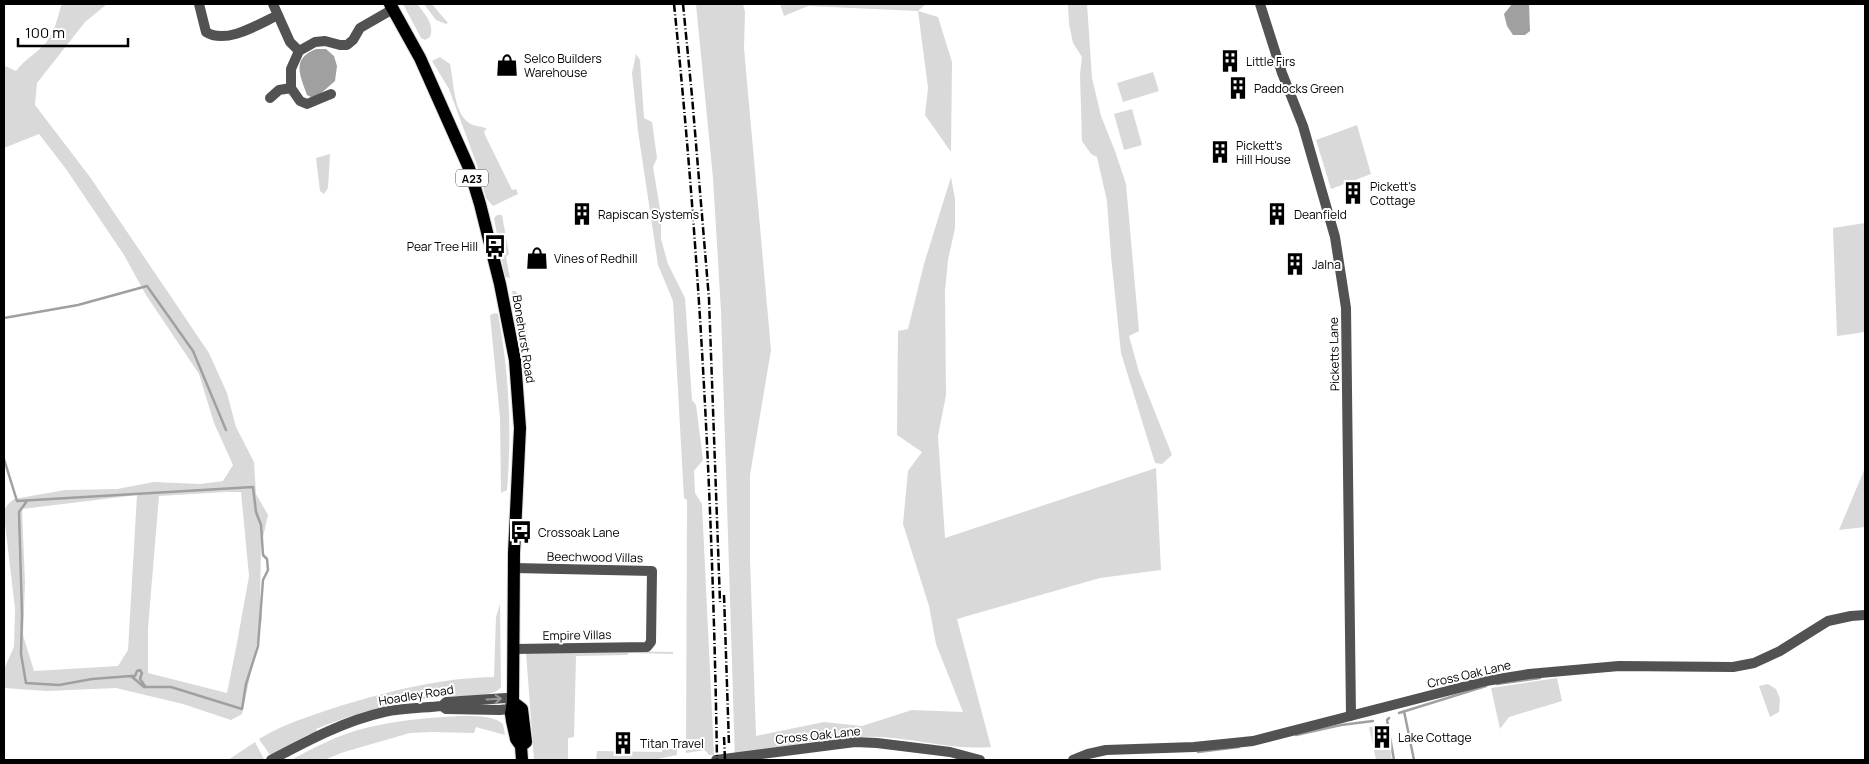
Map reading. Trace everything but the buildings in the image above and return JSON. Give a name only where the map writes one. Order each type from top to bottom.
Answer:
[{"type":"main road","name":"Bonehurst Road","points":[[391,6],[420,58],[468,168],[482,210],[505,303],[517,373],[520,428],[514,568],[513,702],[511,714],[516,739],[521,746],[522,760]]},
{"type":"street","points":[[199,4],[206,32],[216,36],[241,32],[278,15]]},
{"type":"street","points":[[273,4],[290,42],[299,51]]},
{"type":"street","name":"Picketts Lane","points":[[1260,4],[1282,73],[1303,126],[1335,237],[1346,308],[1351,716]]},
{"type":"street","points":[[331,94],[307,104],[300,100],[291,88],[291,69],[299,51],[315,42],[325,41],[347,45],[353,40],[360,28],[391,6]]},
{"type":"street","points":[[270,98],[279,90],[291,88]]},
{"type":"street","name":"Beechwood Villas","points":[[514,568],[652,571],[650,642],[647,647],[641,647]]},
{"type":"street","name":"Cross Oak Lane","points":[[1073,760],[1097,751],[1120,748],[1194,748],[1253,741],[1486,682],[1529,674],[1620,666],[1733,667],[1754,663],[1780,651],[1828,622],[1851,616],[1865,615]]},
{"type":"street","name":"Empire Villas","points":[[514,649],[641,647]]},
{"type":"street","name":"Hoadley Road","points":[[271,760],[307,741],[366,717],[404,709],[442,706],[446,702],[506,698],[513,702]]},
{"type":"street","name":"Cross Oak Lane","points":[[716,760],[855,742],[933,750],[980,760]]},
{"type":"shaded area","points":[[64,4],[107,4],[85,22],[37,83],[35,105],[90,177],[209,353],[227,393],[236,427],[254,462],[256,494],[268,515],[261,546],[260,600],[262,619],[242,714],[231,720],[183,704],[116,688],[47,691],[4,688],[4,669],[14,647],[15,609],[4,515],[10,502],[14,499],[65,490],[117,489],[154,482],[200,484],[223,481],[233,465],[214,423],[199,374],[146,295],[124,255],[66,169],[39,134],[4,148],[4,67],[16,71],[47,42],[61,6]],"holes":[[[241,492],[249,576],[227,693],[148,673],[148,628],[159,496]],[[137,495],[128,650],[118,666],[34,671],[23,635],[25,583],[22,509]]]},
{"type":"shaded area","points":[[403,4],[417,4],[426,15],[431,28],[430,37],[425,40],[421,38]]},
{"type":"shaded area","points":[[424,4],[432,4],[448,23],[436,20]]},
{"type":"shaded area","points":[[696,4],[743,4],[745,12],[744,48],[771,350],[750,475],[750,558],[756,736],[824,722],[862,726],[912,710],[963,712],[936,644],[929,606],[903,524],[908,471],[922,452],[897,435],[898,331],[908,329],[924,264],[951,177],[955,199],[955,228],[948,260],[945,291],[946,395],[938,436],[945,538],[1156,468],[1161,570],[1100,578],[957,619],[991,747],[978,748],[893,738],[859,737],[824,740],[756,751],[756,760],[735,760],[721,311],[713,178]]},
{"type":"shaded area","points":[[780,4],[926,4],[918,11],[808,6],[784,16]]},
{"type":"shaded area","points":[[1068,4],[1087,4],[1092,78],[1101,116],[1126,184],[1139,331],[1129,336],[1139,372],[1172,455],[1162,464],[1155,463],[1121,353],[1107,201],[1097,157],[1091,154],[1082,141],[1080,74],[1082,57],[1073,43],[1069,24]]},
{"type":"shaded area","points":[[1512,4],[1529,4],[1530,31],[1525,35],[1513,35],[1507,26],[1504,14]]},
{"type":"shaded area","points":[[918,11],[938,17],[952,62],[951,152],[925,115],[928,88]]},
{"type":"shaded area","points":[[316,49],[326,49],[334,56],[337,66],[335,81],[319,95],[311,97],[307,95],[302,81],[300,63],[308,53]]},
{"type":"shaded area","points":[[636,54],[640,60],[644,118],[652,122],[657,158],[653,167],[661,215],[661,239],[668,264],[685,298],[692,400],[696,405],[703,460],[694,471],[695,493],[702,504],[714,755],[709,755],[705,750],[686,753],[687,500],[684,498],[673,301],[658,265],[638,131],[632,73]]},
{"type":"shaded area","points":[[440,57],[450,64],[455,96],[460,111],[469,123],[487,129],[484,131],[485,135],[512,190],[516,189],[518,194],[493,206],[486,198],[478,168],[449,89],[432,61]]},
{"type":"shaded area","points":[[1153,72],[1159,91],[1123,102],[1117,83]]},
{"type":"shaded area","points":[[1132,109],[1142,145],[1124,150],[1114,114]]},
{"type":"shaded area","points":[[1357,125],[1371,174],[1331,189],[1316,140]]},
{"type":"shaded area","points":[[330,154],[328,188],[324,194],[320,191],[316,158]]},
{"type":"shaded area","points":[[497,215],[502,215],[509,254],[506,257],[510,278],[505,277],[494,218]]},
{"type":"shaded area","points":[[1865,223],[1865,332],[1837,336],[1833,228]]},
{"type":"shaded area","points":[[512,291],[519,295],[530,347],[524,350]]},
{"type":"shaded area","points":[[498,314],[505,358],[509,424],[507,490],[501,493],[500,418],[490,315]]},
{"type":"shaded area","points":[[1865,468],[1865,527],[1839,530]]},
{"type":"shaded area","points":[[500,604],[501,687],[498,690],[479,695],[416,700],[366,711],[316,729],[319,734],[309,734],[270,755],[259,739],[297,721],[375,696],[414,686],[494,677],[496,617]]},
{"type":"shaded area","points":[[526,652],[673,652],[673,654],[629,653],[627,655],[576,656],[574,737],[568,738],[568,760],[534,760]]},
{"type":"shaded area","points":[[1557,678],[1562,701],[1509,717],[1500,729],[1491,688]]},
{"type":"shaded area","points":[[1768,684],[1776,689],[1780,699],[1779,712],[1770,717],[1759,686]]},
{"type":"shaded area","points":[[459,716],[482,717],[499,721],[503,724],[505,735],[476,727],[474,733],[410,733],[344,752],[324,760],[291,760],[337,737],[366,728],[401,721]]},
{"type":"shaded area","points":[[1386,725],[1392,760],[1376,760],[1369,727]]},
{"type":"shaded area","points":[[255,742],[264,759],[228,760]]},
{"type":"shaded area","points":[[662,749],[677,749],[677,755],[653,760],[596,760],[597,751],[662,752]]},
{"type":"waterway","points":[[4,318],[78,305],[147,286],[193,351],[226,430]]},
{"type":"waterway","points":[[4,459],[17,501],[253,487],[256,512],[261,525],[263,555],[267,559],[268,570],[263,580],[258,646],[246,684],[242,709],[171,687],[144,687],[131,676],[135,676],[137,671],[140,670],[142,673],[140,679],[145,686]]},
{"type":"waterway","points":[[27,501],[19,512],[22,614],[21,654],[26,683],[59,685],[92,679],[131,676]]},
{"type":"waterway","points":[[1497,684],[1540,678]]},
{"type":"waterway","points":[[1399,713],[1486,686]]},
{"type":"waterway","points":[[1404,711],[1414,760]]},
{"type":"waterway","points":[[1389,718],[1387,720],[1394,760]]},
{"type":"waterway","points":[[1296,735],[1341,725],[1373,721]]},
{"type":"waterway","points":[[1198,752],[1239,747]]},
{"type":"railway","points":[[674,4],[691,193],[704,382],[717,760]]},
{"type":"railway","points":[[683,4],[709,299],[720,602]]},
{"type":"railway","points":[[724,595],[729,745]]},
{"type":"railway","points":[[724,737],[725,760]]},
{"type":"place","name":"Little Firs","points":[[1230,61]]},
{"type":"place","name":"Selco Builders Warehouse","points":[[507,65]]},
{"type":"place","name":"Paddocks Green","points":[[1238,88]]},
{"type":"place","name":"Pickett's Hill House","points":[[1220,152]]},
{"type":"place","name":"Pickett's Cottage","points":[[1353,193]]},
{"type":"place","name":"Rapiscan Systems","points":[[582,214]]},
{"type":"place","name":"Deanfield","points":[[1277,214]]},
{"type":"place","name":"Pear Tree Hill","points":[[495,246]]},
{"type":"place","name":"Vines of Redhill","points":[[537,258]]},
{"type":"place","name":"Jalna","points":[[1295,264]]},
{"type":"place","name":"Crossoak Lane","points":[[521,532]]},
{"type":"place","name":"Lake Cottage","points":[[1382,737]]},
{"type":"place","name":"Titan Travel","points":[[623,743]]}]
